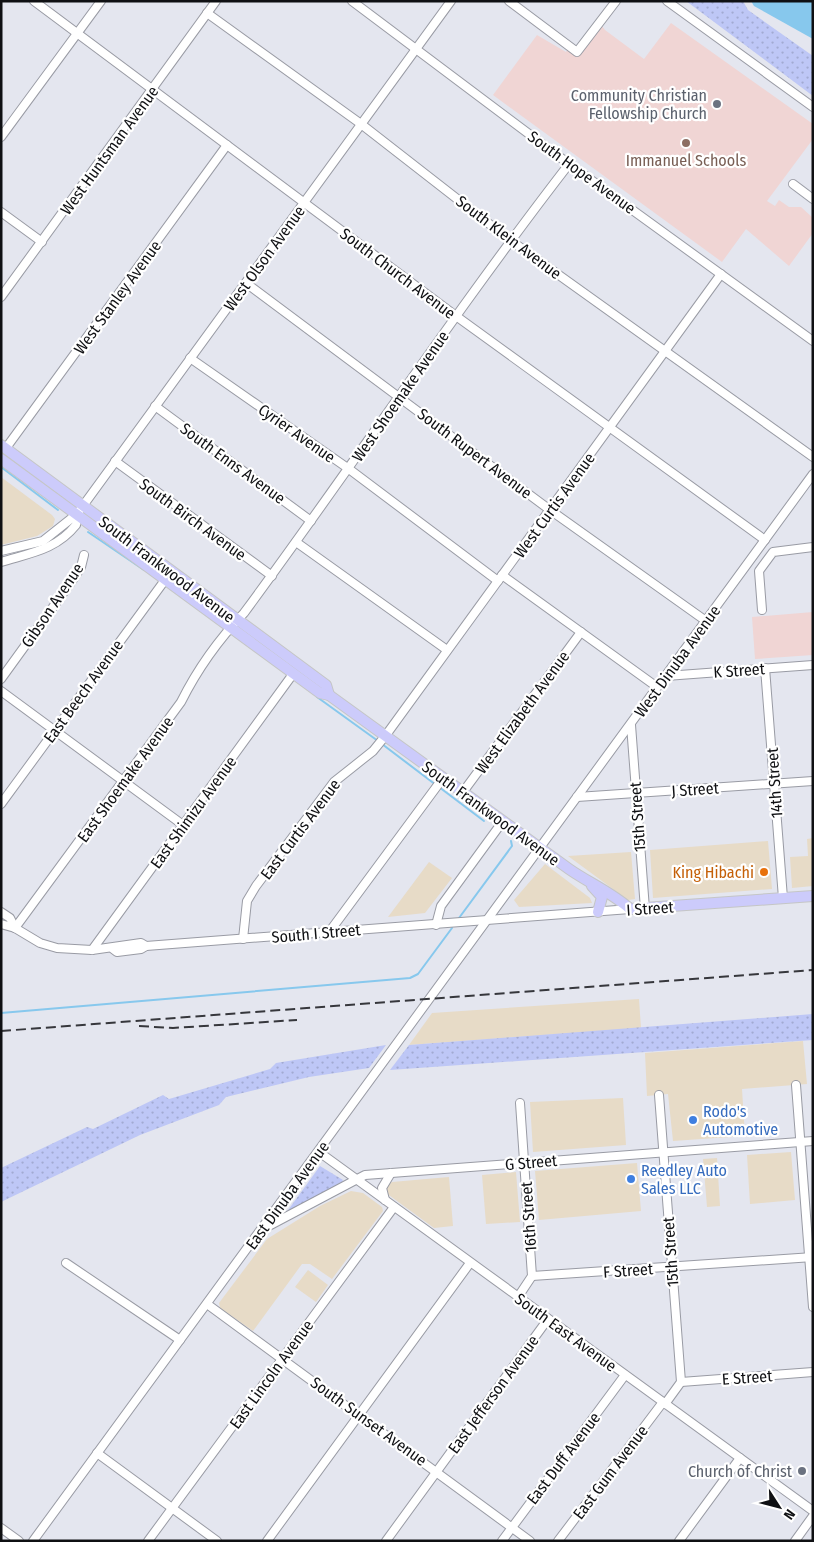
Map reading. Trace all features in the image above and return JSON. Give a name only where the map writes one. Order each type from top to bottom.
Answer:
[{"type":"main road","name":"South Frankwood Avenue","points":[[4,446],[83,505],[234,624],[293,674],[320,693],[329,694],[540,848],[592,885],[607,890],[630,909]]},
{"type":"main road","name":"South Frankwood Avenue","points":[[1,459],[165,580],[326,685],[329,694]]},
{"type":"main road","points":[[592,885],[602,897],[598,912]]},
{"type":"main road","name":"I Street","points":[[630,909],[813,896]]},
{"type":"street","name":"South Church Avenue","points":[[34,1],[456,316],[765,540]]},
{"type":"street","points":[[1,137],[101,1]]},
{"type":"street","name":"West Huntsman Avenue","points":[[1,297],[216,1]]},
{"type":"street","name":"South Hope Avenue","points":[[352,1],[569,164],[813,341]]},
{"type":"street","name":"West Olson Avenue","points":[[76,514],[451,1]]},
{"type":"street","points":[[509,1],[576,52],[616,1]]},
{"type":"street","points":[[667,1],[813,107]]},
{"type":"street","name":"South Klein Avenue","points":[[207,13],[362,124],[510,240],[813,457]]},
{"type":"street","name":"West Stanley Avenue","points":[[4,446],[227,146]]},
{"type":"street","name":"West Shoemake Avenue","points":[[234,624],[312,521],[510,240],[569,164]]},
{"type":"street","points":[[793,184],[813,198]]},
{"type":"street","points":[[1,212],[42,242]]},
{"type":"street","name":"West Curtis Avenue","points":[[386,735],[722,274]]},
{"type":"street","name":"South Rupert Avenue","points":[[246,282],[550,510],[706,621]]},
{"type":"street","name":"Cyrier Avenue","points":[[190,358],[657,687]]},
{"type":"street","name":"South Enns Avenue","points":[[155,406],[312,521]]},
{"type":"street","name":"South Birch Avenue","points":[[115,461],[272,576]]},
{"type":"street","name":"West Dinuba Avenue","points":[[540,848],[813,474]]},
{"type":"street","points":[[1,552],[43,541],[76,514]]},
{"type":"street","points":[[1,562],[37,553],[59,542],[76,525],[76,514]]},
{"type":"street","points":[[296,542],[447,650]]},
{"type":"street","points":[[762,610],[760,568],[774,550],[813,547]]},
{"type":"street","name":"Gibson Avenue","points":[[1,679],[74,578],[81,567],[84,555]]},
{"type":"street","name":"East Beech Avenue","points":[[1,804],[165,580]]},
{"type":"street","name":"East Shoemake Avenue","points":[[15,928],[181,702],[193,678],[234,624]]},
{"type":"street","name":"West Elizabeth Avenue","points":[[463,792],[581,632]]},
{"type":"street","name":"K Street","points":[[666,676],[813,665]]},
{"type":"street","name":"14th Street","points":[[765,668],[783,898]]},
{"type":"street","name":"East Shimizu Avenue","points":[[92,950],[293,674]]},
{"type":"street","points":[[1,691],[183,825]]},
{"type":"street","name":"15th Street","points":[[631,725],[644,909]]},
{"type":"street","name":"East Curtis Avenue","points":[[243,939],[247,901],[256,886],[334,782],[373,752],[386,735]]},
{"type":"street","points":[[330,931],[443,778]]},
{"type":"street","name":"J Street","points":[[577,797],[813,781]]},
{"type":"street","points":[[436,925],[441,906],[503,821]]},
{"type":"street","name":"East Dinuba Avenue","points":[[33,1541],[540,848]]},
{"type":"street","name":"I Street","points":[[487,920],[630,909]]},
{"type":"street","points":[[1,912],[10,918],[15,928]]},
{"type":"street","name":"South I Street","points":[[15,928],[40,943],[57,948],[92,950],[113,949],[116,945],[142,943],[146,946],[487,920]]},
{"type":"street","points":[[1,924],[15,928]]},
{"type":"street","points":[[796,1085],[811,1257],[813,1307]]},
{"type":"street","name":"15th Street","points":[[659,1095],[681,1382]]},
{"type":"street","name":"16th Street","points":[[518,1297],[532,1276],[520,1103]]},
{"type":"street","name":"G Street","points":[[262,1228],[365,1175],[813,1142]]},
{"type":"street","name":"South East Avenue","points":[[318,1152],[813,1511]]},
{"type":"street","points":[[385,1200],[382,1188],[391,1173]]},
{"type":"street","name":"East Lincoln Avenue","points":[[148,1541],[394,1207]]},
{"type":"street","name":"F Street","points":[[532,1276],[672,1268],[811,1257]]},
{"type":"street","points":[[66,1263],[180,1340]]},
{"type":"street","points":[[267,1541],[470,1263]]},
{"type":"street","name":"South Sunset Avenue","points":[[207,1304],[437,1470],[530,1541]]},
{"type":"street","name":"East Jefferson Avenue","points":[[386,1541],[548,1319]]},
{"type":"street","name":"E Street","points":[[681,1382],[813,1372]]},
{"type":"street","name":"East Duff Avenue","points":[[502,1541],[625,1375]]},
{"type":"street","points":[[664,1403],[681,1382]]},
{"type":"street","name":"East Gum Avenue","points":[[558,1541],[664,1403]]},
{"type":"street","points":[[97,1453],[217,1541]]},
{"type":"street","points":[[680,1541],[740,1458]]},
{"type":"street","points":[[795,1541],[813,1516]]},
{"type":"street","points":[[1,1528],[18,1541]]},
{"type":"shaded area","points":[[686,1],[743,1],[748,10],[813,56],[813,96]]},
{"type":"shaded area","points":[[751,1],[813,1],[813,39],[754,6]]},
{"type":"shaded area","name":"Immanuel Schools","points":[[598,21],[605,30],[644,59],[671,23],[813,124],[813,139],[767,201],[775,206],[779,200],[789,207],[801,207],[813,218],[813,233],[789,266],[746,229],[722,262],[493,95],[537,35],[566,52],[571,45],[577,49]]},
{"type":"shaded area","points":[[1,477],[52,515],[55,519],[53,526],[37,536],[1,545]]},
{"type":"shaded area","points":[[813,612],[813,655],[755,659],[752,617]]},
{"type":"shaded area","points":[[813,838],[813,886],[792,888],[790,857],[808,856],[807,839]]},
{"type":"shaded area","points":[[768,841],[772,889],[653,898],[650,850]]},
{"type":"shaded area","points":[[631,852],[635,899],[628,900],[568,856]]},
{"type":"shaded area","points":[[429,862],[452,878],[425,913],[388,917]]},
{"type":"shaded area","points":[[545,864],[590,898],[592,903],[519,907],[514,900]]},
{"type":"shaded area","points":[[639,999],[641,1028],[409,1045],[432,1013]]},
{"type":"shaded area","points":[[813,1014],[813,1040],[390,1070],[409,1045]]},
{"type":"shaded area","points":[[803,1041],[807,1084],[742,1089],[745,1136],[673,1141],[668,1094],[647,1096],[645,1053]]},
{"type":"shaded area","points":[[386,1045],[369,1068],[309,1077],[226,1097],[219,1105],[140,1135],[1,1202],[1,1168],[87,1127],[93,1129],[163,1095],[169,1099],[270,1069],[276,1063]]},
{"type":"shaded area","points":[[623,1098],[626,1145],[533,1152],[530,1102]]},
{"type":"shaded area","points":[[791,1152],[795,1200],[750,1204],[747,1155]]},
{"type":"shaded area","points":[[717,1158],[720,1206],[707,1207],[703,1159]]},
{"type":"shaded area","points":[[637,1163],[641,1211],[539,1220],[535,1171]]},
{"type":"shaded area","points":[[320,1166],[343,1180],[342,1182],[286,1213]]},
{"type":"shaded area","points":[[516,1172],[520,1222],[486,1224],[482,1175]]},
{"type":"shaded area","points":[[449,1177],[453,1226],[434,1228],[386,1193],[385,1187],[392,1182]]},
{"type":"shaded area","points":[[351,1191],[363,1193],[382,1207],[383,1211],[332,1279],[310,1264],[302,1264],[253,1331],[220,1308],[219,1303],[267,1239],[320,1206]]},
{"type":"shaded area","points":[[308,1270],[328,1285],[316,1302],[295,1287]]},
{"type":"waterway","points":[[1,467],[58,510]]},
{"type":"waterway","points":[[88,532],[144,570]]},
{"type":"waterway","points":[[317,697],[378,741]]},
{"type":"waterway","points":[[382,744],[436,785]]},
{"type":"waterway","points":[[439,787],[484,821]]},
{"type":"waterway","points":[[459,918],[512,846],[511,841]]},
{"type":"waterway","points":[[1,1013],[410,978],[418,974],[452,928]]},
{"type":"railway","points":[[1,1031],[813,970]]},
{"type":"railway","points":[[139,1026],[173,1028],[297,1020]]},
{"type":"place","name":"Community Christian Fellowship Church","points":[[717,104]]},
{"type":"place","name":"Immanuel Schools","points":[[686,143]]},
{"type":"place","name":"King Hibachi","points":[[764,872]]},
{"type":"place","name":"Rodo's Automotive","points":[[693,1120]]},
{"type":"place","name":"Reedley Auto Sales LLC","points":[[631,1179]]},
{"type":"place","name":"Church of Christ","points":[[802,1471]]}]
